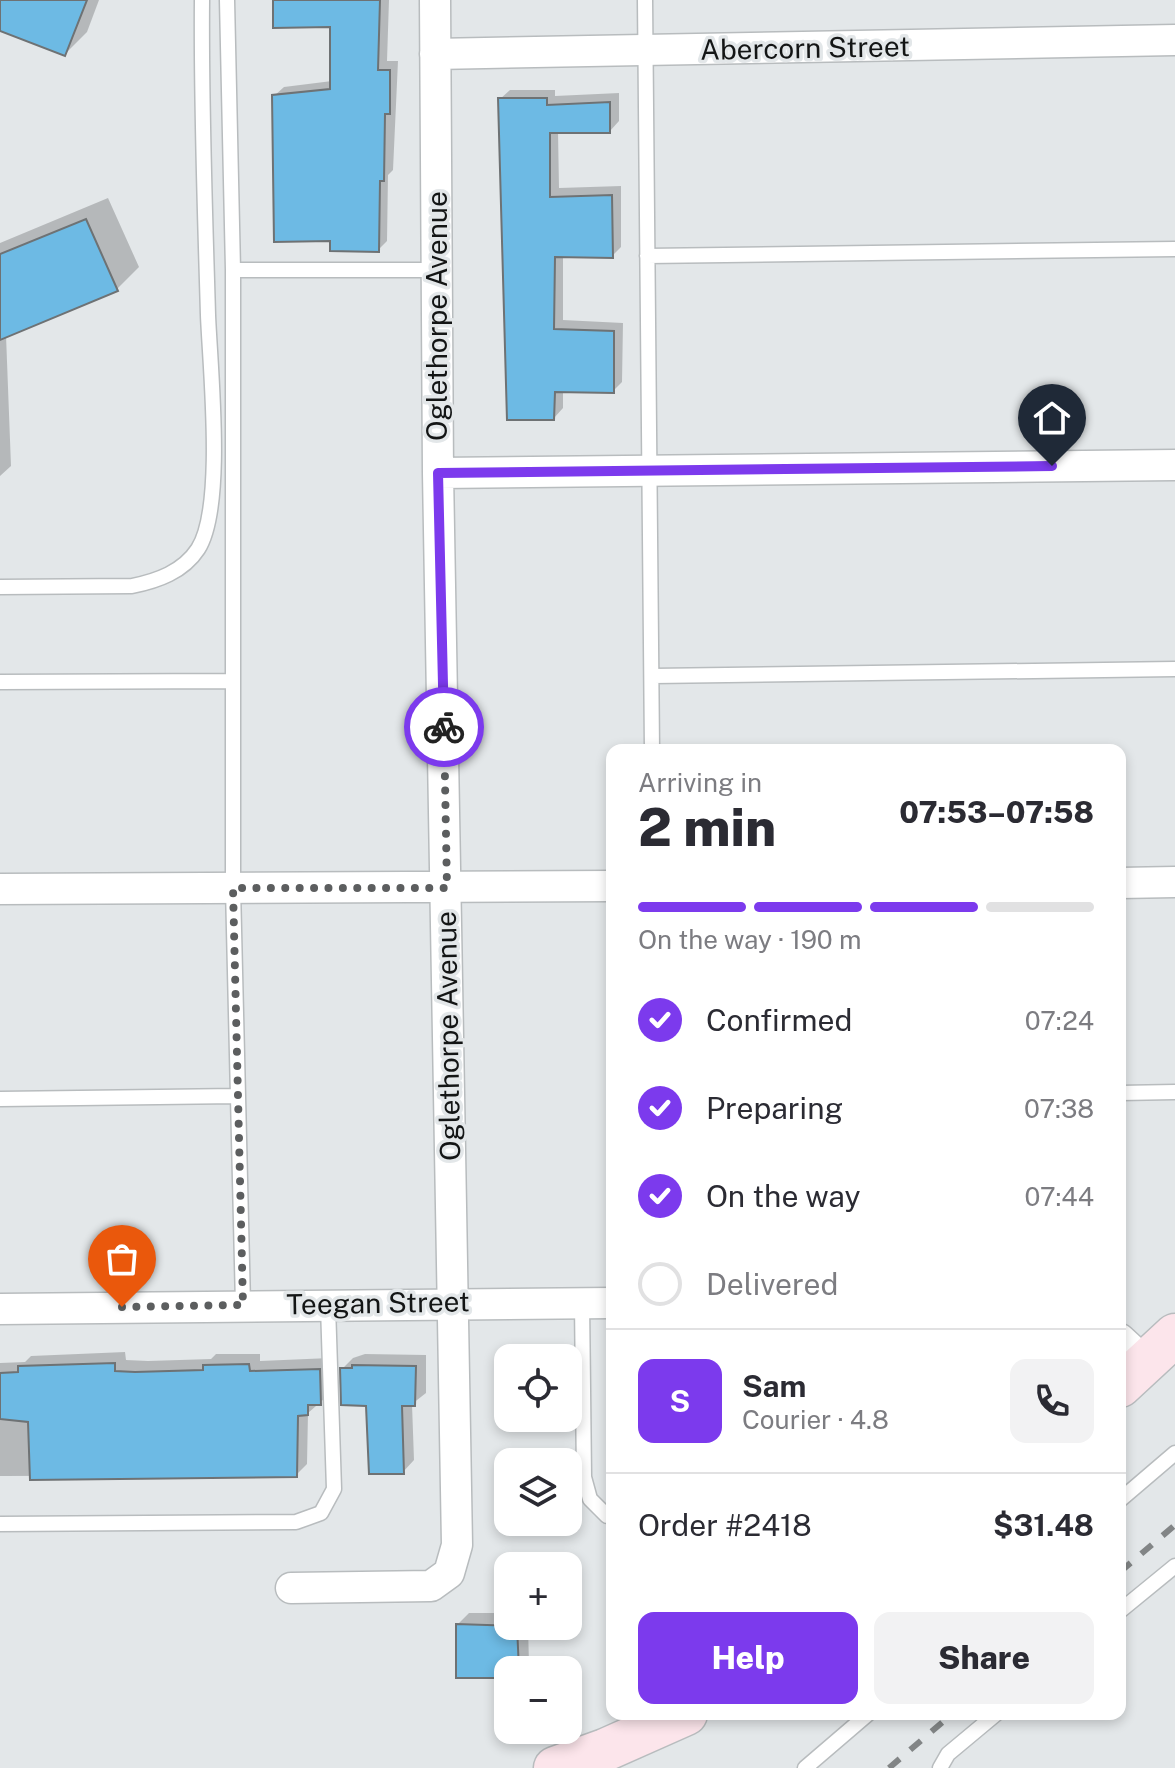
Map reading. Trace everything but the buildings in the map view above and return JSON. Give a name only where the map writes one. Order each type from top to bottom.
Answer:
[{"type":"street","name":"Oglethorpe Avenue","points":[[291,1588],[423,1587],[440,1581],[449,1573],[457,1545],[438,473],[435,0]]},
{"type":"street","name":"Abercorn Street","points":[[435,54],[1175,40]]},
{"type":"street","points":[[438,473],[1175,465]]},
{"type":"street","points":[[1126,883],[1175,882]]},
{"type":"street","points":[[0,889],[606,886]]},
{"type":"street","name":"Teegan Street","points":[[0,1309],[597,1303]]},
{"type":"street","points":[[555,1768],[671,1720]]},
{"type":"lane","points":[[0,587],[116,586],[152,582],[187,563],[199,548],[208,526],[212,414],[202,0]]},
{"type":"lane","points":[[227,0],[233,270],[233,888],[243,1305]]},
{"type":"lane","points":[[645,0],[652,744]]},
{"type":"lane","points":[[647,256],[1175,249]]},
{"type":"lane","points":[[233,270],[437,270]]},
{"type":"lane","points":[[653,676],[1175,669]]},
{"type":"lane","points":[[0,682],[231,681]]},
{"type":"lane","points":[[1126,1093],[1175,1092]]},
{"type":"lane","points":[[0,1099],[237,1096]]},
{"type":"lane","points":[[597,1303],[584,1477],[590,1499],[606,1515]]},
{"type":"lane","points":[[0,1524],[296,1522],[321,1513],[334,1489],[328,1306]]},
{"type":"lane","points":[[1126,1495],[1175,1453]]},
{"type":"lane","points":[[1126,1606],[1175,1566]]},
{"type":"lane","points":[[805,1768],[861,1720]]},
{"type":"lane","points":[[940,1768],[948,1754],[989,1720]]},
{"type":"railway","points":[[1126,1567],[1175,1525]]},
{"type":"railway","points":[[889,1768],[945,1720]]},
{"type":"way so far","points":[[122,1307],[243,1305],[233,888],[447,888],[444,727]]},
{"type":"route","points":[[444,727],[438,473],[1052,466]]}]
